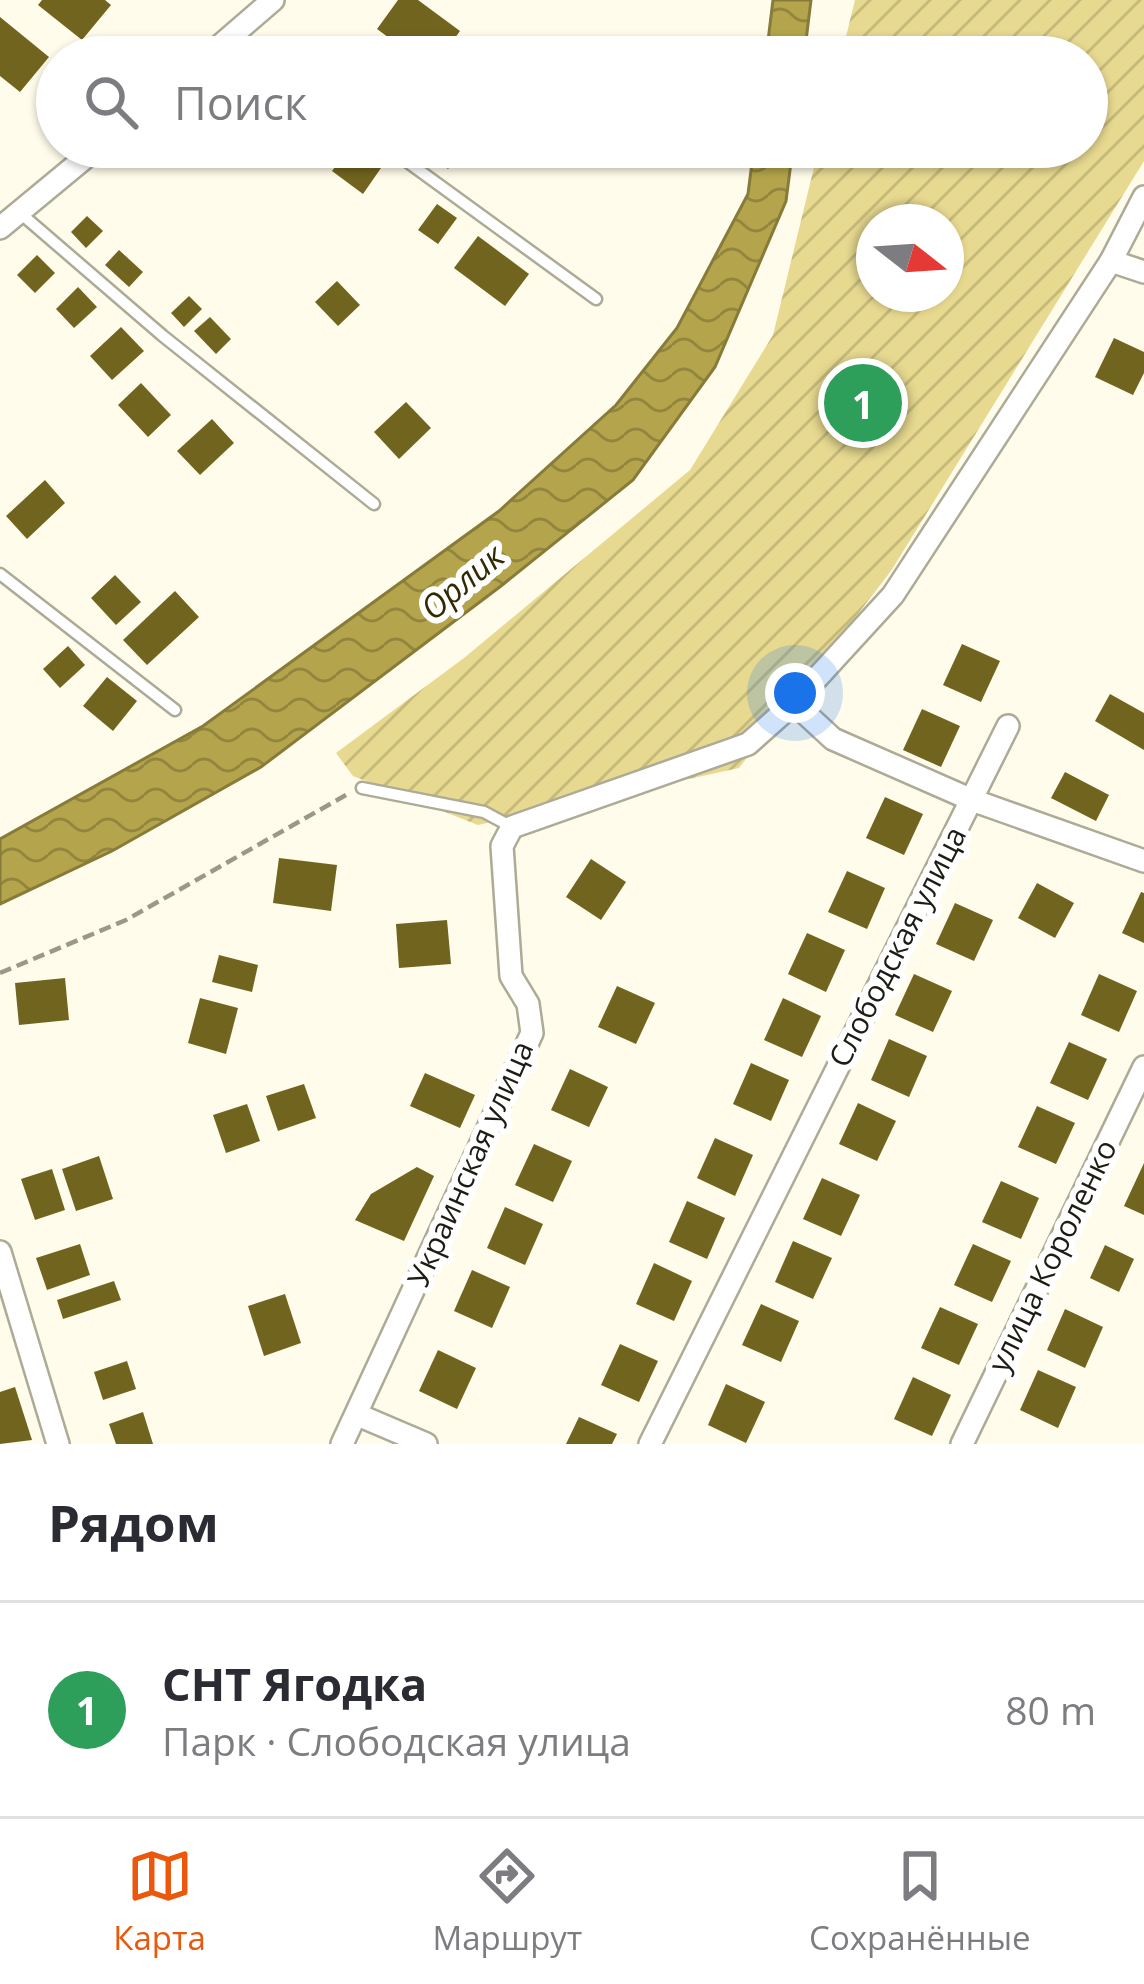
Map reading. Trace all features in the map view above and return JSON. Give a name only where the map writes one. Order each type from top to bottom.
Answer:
[{"type":"street","points":[[233,35],[273,0]]},
{"type":"street","points":[[0,228],[72,168]]},
{"type":"street","points":[[512,827],[748,744],[794,703],[893,595],[1111,260],[1144,197]]},
{"type":"street","points":[[1111,260],[1144,272]]},
{"type":"street","name":"Слободская улица","points":[[650,1444],[972,800],[833,740],[794,703]]},
{"type":"street","points":[[1008,726],[972,800],[1144,861]]},
{"type":"street","name":"Украинская улица","points":[[342,1444],[532,1033],[528,1004],[512,976],[502,846],[512,827]]},
{"type":"street","name":"улица Короленко","points":[[962,1444],[1144,1067]]},
{"type":"street","points":[[0,1252],[58,1444]]},
{"type":"street","points":[[358,1415],[426,1444]]},
{"type":"lane","points":[[416,168],[596,298]]},
{"type":"lane","points":[[19,212],[163,336],[374,504]]},
{"type":"lane","points":[[0,574],[176,710]]},
{"type":"lane","points":[[362,788],[484,812],[512,827]]},
{"type":"path","points":[[0,973],[126,920],[325,804],[362,788]]},
{"type":"shaded area","points":[[855,0],[1144,0],[1144,161],[891,571],[739,768],[478,825],[353,776],[336,753],[464,658],[690,470],[773,335],[814,168],[1108,168],[1108,36],[846,36]]},
{"type":"water","points":[[773,0],[811,0],[807,36],[769,36]]},
{"type":"water","name":"Орлик","points":[[751,168],[790,168],[786,201],[715,367],[633,480],[261,767],[112,851],[0,904],[0,839],[203,726],[499,511],[616,405],[677,328],[748,194]]},
{"type":"building","points":[[42,0],[105,0],[111,5],[85,36],[77,36],[38,5]]},
{"type":"building","points":[[398,0],[418,0],[460,31],[456,36],[386,36],[377,29]]},
{"type":"building","points":[[0,17],[36,46],[36,73],[20,92],[0,76]]},
{"type":"building","points":[[334,168],[381,168],[363,194],[332,171]]},
{"type":"building","points":[[437,204],[457,218],[438,244],[418,230]]},
{"type":"building","points":[[87,216],[103,231],[86,248],[71,232]]},
{"type":"building","points":[[478,236],[529,274],[505,306],[454,268]]},
{"type":"building","points":[[119,250],[143,272],[129,287],[105,265]]},
{"type":"building","points":[[37,255],[55,273],[35,293],[17,275]]},
{"type":"building","points":[[337,281],[360,305],[338,326],[315,302]]},
{"type":"building","points":[[78,287],[97,307],[74,328],[56,309]]},
{"type":"building","points":[[189,296],[202,309],[184,327],[171,313]]},
{"type":"building","points":[[210,317],[231,339],[216,354],[194,331]]},
{"type":"building","points":[[121,327],[144,351],[112,380],[90,356]]},
{"type":"building","points":[[1114,338],[1144,352],[1144,373],[1133,395],[1095,377]]},
{"type":"building","points":[[141,383],[171,415],[148,437],[118,405]]},
{"type":"building","points":[[406,402],[431,428],[399,459],[374,432]]},
{"type":"building","points":[[212,419],[234,443],[200,475],[177,451]]},
{"type":"building","points":[[45,480],[65,503],[27,539],[6,516]]},
{"type":"building","points":[[115,575],[141,602],[116,625],[91,598]]},
{"type":"building","points":[[175,591],[199,617],[147,665],[123,640]]},
{"type":"building","points":[[962,644],[1000,661],[981,702],[943,685]]},
{"type":"building","points":[[68,646],[85,665],[60,688],[43,669]]},
{"type":"building","points":[[107,677],[137,701],[113,731],[83,706]]},
{"type":"building","points":[[1110,694],[1144,713],[1144,750],[1095,721]]},
{"type":"building","points":[[922,709],[960,726],[941,767],[903,750]]},
{"type":"building","points":[[1065,772],[1109,795],[1096,821],[1051,798]]},
{"type":"building","points":[[885,797],[923,814],[904,855],[866,838]]},
{"type":"building","points":[[279,858],[337,865],[331,911],[273,903]]},
{"type":"building","points":[[591,859],[626,882],[601,920],[566,897]]},
{"type":"building","points":[[847,871],[885,888],[867,929],[828,912]]},
{"type":"building","points":[[1037,883],[1074,903],[1055,938],[1018,918]]},
{"type":"building","points":[[1144,893],[1144,943],[1122,933]]},
{"type":"building","points":[[955,903],[993,920],[974,961],[936,944]]},
{"type":"building","points":[[447,920],[451,964],[399,968],[396,924]]},
{"type":"building","points":[[807,933],[845,950],[826,992],[788,974]]},
{"type":"building","points":[[219,955],[258,965],[252,992],[212,982]]},
{"type":"building","points":[[914,974],[952,991],[933,1032],[895,1015]]},
{"type":"building","points":[[1099,974],[1137,991],[1119,1032],[1081,1015]]},
{"type":"building","points":[[65,978],[69,1020],[19,1025],[15,983]]},
{"type":"building","points":[[617,986],[655,1003],[636,1044],[598,1027]]},
{"type":"building","points":[[200,998],[238,1008],[226,1054],[188,1043]]},
{"type":"building","points":[[783,998],[821,1016],[802,1057],[764,1040]]},
{"type":"building","points":[[889,1039],[927,1056],[909,1097],[871,1080]]},
{"type":"building","points":[[1069,1042],[1107,1059],[1088,1100],[1050,1083]]},
{"type":"building","points":[[751,1063],[789,1080],[771,1121],[733,1104]]},
{"type":"building","points":[[570,1069],[608,1087],[589,1127],[551,1110]]},
{"type":"building","points":[[425,1073],[475,1095],[460,1128],[410,1106]]},
{"type":"building","points":[[304,1084],[316,1118],[278,1131],[266,1096]]},
{"type":"building","points":[[858,1103],[896,1121],[877,1161],[839,1144]]},
{"type":"building","points":[[247,1104],[260,1141],[226,1153],[213,1115]]},
{"type":"building","points":[[1037,1106],[1075,1123],[1056,1164],[1018,1147]]},
{"type":"building","points":[[715,1138],[753,1155],[735,1196],[697,1178]]},
{"type":"building","points":[[534,1144],[572,1161],[553,1202],[515,1185]]},
{"type":"building","points":[[99,1156],[113,1199],[76,1211],[62,1169]]},
{"type":"building","points":[[1144,1163],[1144,1215],[1124,1206]]},
{"type":"building","points":[[417,1167],[434,1176],[404,1241],[355,1220],[371,1194]]},
{"type":"building","points":[[52,1169],[65,1210],[35,1220],[21,1179]]},
{"type":"building","points":[[822,1178],[860,1195],[841,1236],[803,1219]]},
{"type":"building","points":[[1001,1181],[1039,1198],[1021,1239],[982,1222]]},
{"type":"building","points":[[687,1201],[725,1218],[707,1259],[669,1242]]},
{"type":"building","points":[[505,1207],[543,1224],[525,1265],[487,1248]]},
{"type":"building","points":[[793,1241],[832,1258],[813,1299],[775,1282]]},
{"type":"building","points":[[80,1244],[90,1275],[47,1290],[36,1258]]},
{"type":"building","points":[[973,1244],[1011,1261],[992,1302],[954,1285]]},
{"type":"building","points":[[1105,1245],[1134,1259],[1119,1292],[1090,1278]]},
{"type":"building","points":[[654,1263],[692,1281],[674,1321],[636,1304]]},
{"type":"building","points":[[472,1270],[510,1287],[492,1328],[454,1311]]},
{"type":"building","points":[[114,1281],[121,1300],[63,1319],[57,1300]]},
{"type":"building","points":[[285,1294],[301,1343],[264,1356],[248,1306]]},
{"type":"building","points":[[761,1304],[799,1321],[781,1362],[742,1345]]},
{"type":"building","points":[[940,1307],[978,1324],[959,1365],[921,1348]]},
{"type":"building","points":[[1065,1309],[1103,1327],[1085,1368],[1047,1350]]},
{"type":"building","points":[[620,1344],[658,1361],[639,1402],[601,1385]]},
{"type":"building","points":[[438,1350],[476,1368],[457,1409],[419,1391]]},
{"type":"building","points":[[127,1361],[136,1389],[103,1400],[94,1372]]},
{"type":"building","points":[[1038,1370],[1076,1387],[1058,1428],[1020,1410]]},
{"type":"building","points":[[913,1377],[951,1395],[932,1436],[894,1419]]},
{"type":"building","points":[[726,1384],[765,1402],[746,1443],[708,1425]]},
{"type":"building","points":[[15,1387],[32,1440],[0,1444],[0,1392]]},
{"type":"building","points":[[143,1412],[153,1444],[116,1444],[109,1424]]},
{"type":"building","points":[[579,1417],[617,1434],[612,1444],[566,1444]]},
{"type":"place","name":"СНТ Ягодка","points":[[863,403]]}]
